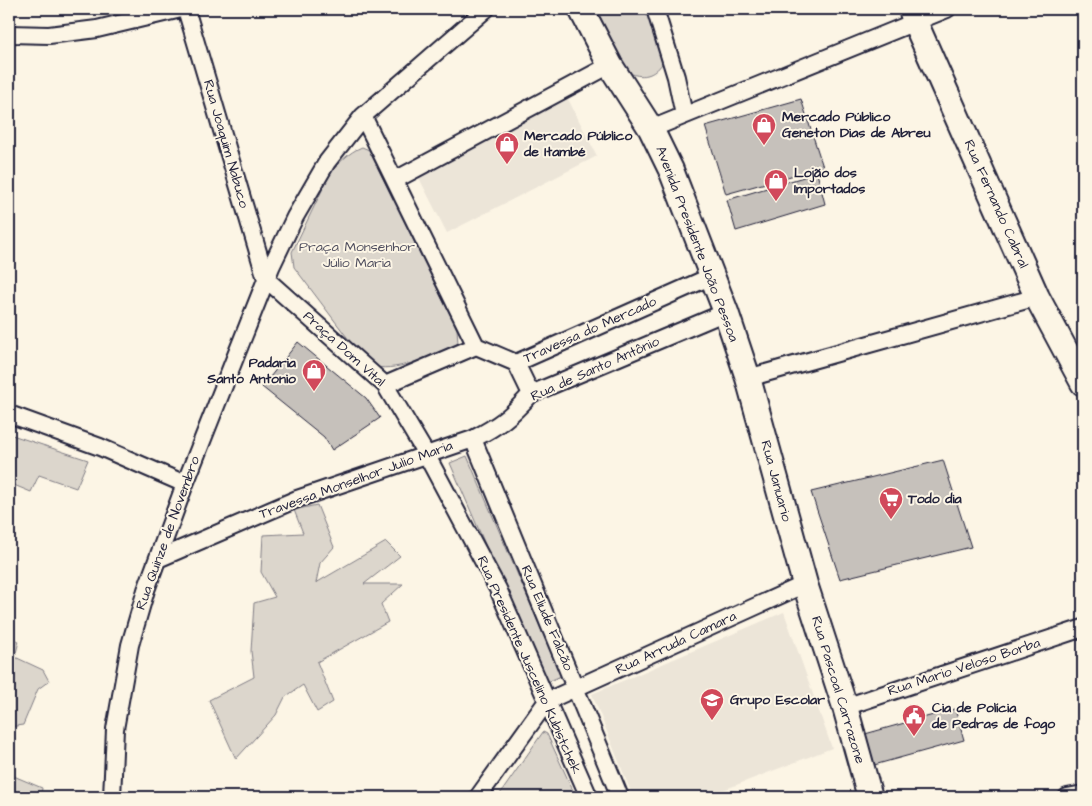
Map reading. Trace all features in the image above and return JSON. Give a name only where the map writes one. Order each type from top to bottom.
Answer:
[{"type":"street","points":[[9,34],[49,35],[97,29],[181,9]]},
{"type":"street","name":"Rua Joaquim Nabuco","points":[[186,9],[266,279]]},
{"type":"street","name":"Rua Quinze de Novembro","points":[[112,797],[115,729],[130,645],[146,590],[185,484],[266,279],[295,217],[327,162],[363,116],[486,9]]},
{"type":"street","name":"Avenida Presidente João Pessoa","points":[[581,9],[610,65],[651,129],[671,170],[726,312],[748,378]]},
{"type":"street","points":[[655,9],[676,77],[684,115]]},
{"type":"street","points":[[651,129],[913,16],[947,9]]},
{"type":"street","name":"Rua Fernando Cabral","points":[[913,16],[1037,297],[1083,383]]},
{"type":"street","points":[[395,180],[610,65]]},
{"type":"street","points":[[363,116],[476,346],[385,385]]},
{"type":"street","name":"Travessa do Mercado","points":[[476,346],[516,363],[712,276]]},
{"type":"street","name":"Praça Dom Vital","points":[[266,279],[385,385],[426,454]]},
{"type":"street","points":[[748,378],[1037,297]]},
{"type":"street","name":"Rua de Santo Antônio","points":[[473,439],[498,426],[511,416],[531,394],[726,312]]},
{"type":"street","points":[[516,363],[531,394]]},
{"type":"street","name":"Rua Januario","points":[[748,378],[804,584]]},
{"type":"street","points":[[9,414],[100,446],[185,484]]},
{"type":"street","name":"Travessa Monselhor Julio Maria","points":[[158,559],[297,499],[473,439]]},
{"type":"street","name":"Rua Eliude Falcão","points":[[473,439],[620,797]]},
{"type":"street","name":"Rua Presidente Juscelino Kubistchek","points":[[426,454],[498,589],[590,797]]},
{"type":"street","name":"Rua Arruda Camara","points":[[547,701],[804,584]]},
{"type":"street","name":"Rua Pascoal Carrazone","points":[[804,584],[845,707],[870,797]]},
{"type":"street","name":"Rua Mario Veloso Borba","points":[[845,707],[1083,628]]},
{"type":"street","points":[[478,797],[547,701]]},
{"type":"shaded area","name":"Mercado Público de Itambé","points":[[567,97],[597,156],[447,233],[417,174]]},
{"type":"shaded area","name":"Grupo Escolar","points":[[784,612],[832,748],[705,797],[633,797],[592,694]]},
{"type":"green space","points":[[587,9],[652,9],[664,61],[661,66],[653,73],[645,76],[629,73]]},
{"type":"green space","name":"Praça Monsenhor Júlio Maria","points":[[362,147],[369,150],[457,329],[458,343],[452,348],[412,363],[389,368],[371,365],[362,357],[294,267],[292,252],[329,176],[344,159]]},
{"type":"green space","points":[[9,434],[88,460],[76,488],[39,475],[31,492],[9,483]]},
{"type":"green space","points":[[467,456],[561,676],[545,683],[450,463]]},
{"type":"green space","points":[[317,505],[334,547],[320,563],[316,583],[386,542],[400,556],[364,584],[403,584],[381,604],[388,622],[317,662],[333,702],[317,712],[303,685],[285,697],[276,715],[236,759],[209,700],[254,677],[251,651],[254,603],[275,597],[261,572],[263,535],[303,533],[294,510]]},
{"type":"green space","points":[[9,637],[19,641],[15,657],[43,670],[49,681],[38,689],[23,725],[9,727]]},
{"type":"green space","points":[[543,732],[547,734],[576,797],[498,797]]},
{"type":"green space","points":[[9,774],[42,788],[41,797],[9,797]]},
{"type":"building","name":"Mercado Público Geneton Dias de Abreu","points":[[801,99],[823,167],[726,194],[705,126]]},
{"type":"building","name":"Lojão dos Importados","points":[[817,173],[825,204],[736,231],[727,200]]},
{"type":"building","points":[[9,305],[14,307],[9,324]]},
{"type":"building","name":"Padaria Santo Antonio","points":[[298,342],[366,398],[380,418],[332,450],[324,437],[262,387]]},
{"type":"building","name":"Todo dia","points":[[943,460],[971,547],[840,579],[811,492]]},
{"type":"building","name":"Cia de Polícia de Pedras de fogo","points":[[955,709],[964,740],[874,765],[865,734]]},
{"type":"place","name":"Mercado Público Geneton Dias de Abreu","points":[[764,146]]},
{"type":"place","name":"Mercado Público de Itambé","points":[[507,165]]},
{"type":"place","name":"Lojão dos Importados","points":[[776,202]]},
{"type":"place","name":"Padaria Santo Antonio","points":[[314,392]]},
{"type":"place","name":"Todo dia","points":[[891,520]]},
{"type":"place","name":"Grupo Escolar","points":[[712,721]]},
{"type":"place","name":"Cia de Polícia de Pedras de fogo","points":[[914,737]]}]
